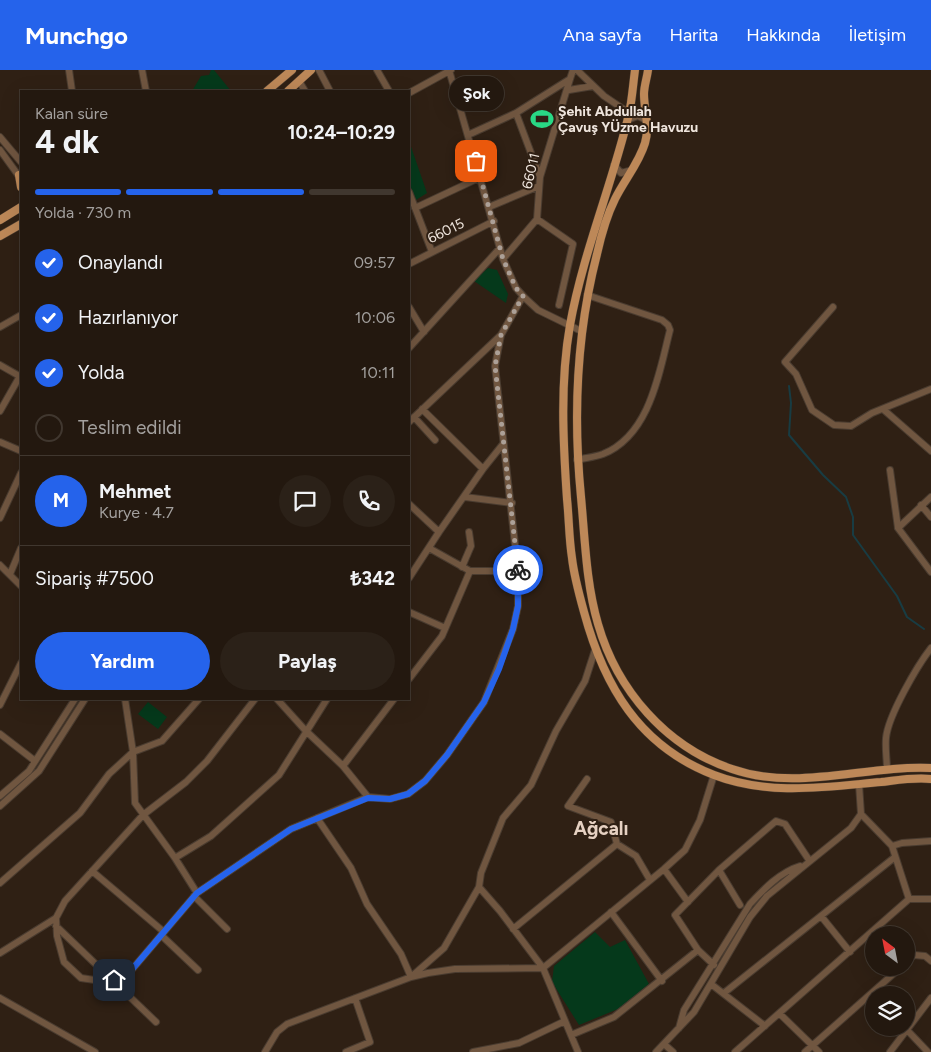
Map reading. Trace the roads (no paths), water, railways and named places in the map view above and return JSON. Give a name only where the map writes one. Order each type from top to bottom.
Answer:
[{"type":"main road","points":[[268,90],[292,70]]},
{"type":"main road","points":[[289,90],[311,70]]},
{"type":"main road","points":[[635,70],[628,116],[579,286],[570,326],[564,382],[563,433],[572,558],[575,581],[595,650],[613,690],[642,729],[661,746],[681,759],[714,775],[767,788],[794,790],[931,779]]},
{"type":"main road","points":[[648,70],[644,92],[646,140],[632,170],[614,201],[597,252],[581,331],[576,388],[577,460],[586,558],[598,624],[612,658],[636,701],[656,724],[678,743],[706,759],[734,770],[772,778],[815,778],[887,770],[931,768]]},
{"type":"main road","points":[[4,218],[20,201]]},
{"type":"main road","points":[[4,218],[20,208]]},
{"type":"main road","points":[[0,236],[19,226]]},
{"type":"street","points":[[69,70],[72,90]]},
{"type":"street","points":[[142,70],[146,90]]},
{"type":"street","points":[[319,70],[329,90]]},
{"type":"street","points":[[377,70],[388,90]]},
{"type":"street","points":[[410,92],[450,70],[494,221],[503,259],[516,288],[538,310],[581,331]]},
{"type":"street","points":[[575,70],[628,116],[638,116],[646,120]]},
{"type":"street","name":"66011","points":[[537,218],[540,177],[570,79],[575,70]]},
{"type":"street","points":[[468,135],[516,113],[570,79]]},
{"type":"street","points":[[299,81],[304,90]]},
{"type":"street","points":[[568,90],[593,86]]},
{"type":"street","points":[[516,113],[540,177]]},
{"type":"street","points":[[0,137],[20,161]]},
{"type":"street","points":[[0,150],[20,177]]},
{"type":"street","points":[[614,165],[621,173],[632,170]]},
{"type":"street","points":[[415,208],[481,177]]},
{"type":"street","points":[[490,207],[539,186]]},
{"type":"street","points":[[410,195],[432,252]]},
{"type":"street","points":[[503,259],[537,218],[573,244],[560,305]]},
{"type":"street","name":"66015","points":[[410,263],[494,221]]},
{"type":"street","points":[[410,347],[500,248]]},
{"type":"street","points":[[577,460],[603,454],[630,436],[656,386],[670,330],[668,325],[662,320],[587,295]]},
{"type":"street","points":[[435,440],[411,420],[501,335],[523,296]]},
{"type":"street","points":[[833,308],[785,362],[796,374],[812,410],[834,425],[851,426],[872,413],[884,410],[931,389]]},
{"type":"street","points":[[410,309],[424,332]]},
{"type":"street","points":[[0,328],[20,316]]},
{"type":"street","points":[[254,700],[207,761],[186,782],[143,815],[65,901],[56,922],[56,936],[64,962],[81,978],[108,982],[129,973],[196,895],[291,829],[368,798],[390,799],[408,794],[425,781],[447,755],[484,702],[513,629],[518,606],[518,570],[512,503],[503,444],[495,366],[501,335]]},
{"type":"street","points":[[0,365],[20,375]]},
{"type":"street","points":[[0,411],[20,378]]},
{"type":"street","points":[[422,409],[483,469]]},
{"type":"street","points":[[884,410],[931,451]]},
{"type":"street","points":[[0,442],[20,451]]},
{"type":"street","points":[[410,576],[483,469],[503,444]]},
{"type":"street","points":[[890,470],[898,528],[931,572]]},
{"type":"street","points":[[0,518],[20,475]]},
{"type":"street","points":[[465,497],[512,503]]},
{"type":"street","points":[[898,528],[920,505],[931,497]]},
{"type":"street","points":[[410,505],[439,532]]},
{"type":"street","points":[[920,505],[931,517]]},
{"type":"street","points":[[462,567],[471,546],[470,532]]},
{"type":"street","points":[[429,548],[470,572],[518,570]]},
{"type":"street","points":[[10,574],[20,550]]},
{"type":"street","points":[[0,565],[20,585]]},
{"type":"street","points":[[410,678],[445,628],[470,572]]},
{"type":"street","points":[[410,612],[445,628]]},
{"type":"street","points":[[887,770],[886,737],[912,677],[931,648]]},
{"type":"street","points":[[411,977],[444,948],[479,887],[481,873],[503,818],[531,784],[556,731],[585,681],[595,650]]},
{"type":"street","points":[[0,705],[20,665]]},
{"type":"street","points":[[0,796],[29,770],[74,700]]},
{"type":"street","points":[[0,806],[39,771],[84,700]]},
{"type":"street","points":[[125,700],[133,752],[135,803],[175,858],[196,895],[228,929]]},
{"type":"street","points":[[0,883],[80,814],[109,774],[133,752],[162,741],[197,700]]},
{"type":"street","points":[[278,700],[305,730],[343,766],[368,798]]},
{"type":"street","points":[[175,858],[212,836],[279,775],[305,730],[327,700]]},
{"type":"street","points":[[343,766],[393,700]]},
{"type":"street","points":[[0,734],[35,762]]},
{"type":"street","points":[[265,1052],[277,1032],[287,1024],[411,977],[455,969],[543,968],[685,850],[700,820],[714,775]]},
{"type":"street","points":[[586,779],[568,806],[611,822],[617,844],[636,856],[650,880]]},
{"type":"street","points":[[656,1052],[689,1020],[750,917],[767,896],[851,828],[861,814],[859,784]]},
{"type":"street","points":[[861,814],[892,846],[909,899]]},
{"type":"street","points":[[317,818],[351,868],[367,904],[401,954],[411,977]]},
{"type":"street","points":[[714,965],[698,950],[675,915],[719,870],[776,821],[785,824],[810,860]]},
{"type":"street","points":[[892,846],[902,843],[931,841]]},
{"type":"street","points":[[513,929],[617,844]]},
{"type":"street","points":[[724,993],[895,858]]},
{"type":"street","points":[[679,1028],[684,1010],[714,965],[750,904],[763,890],[789,869],[804,865]]},
{"type":"street","points":[[664,869],[688,902]]},
{"type":"street","points":[[719,870],[740,905]]},
{"type":"street","points":[[92,871],[162,933],[198,970]]},
{"type":"street","points":[[479,887],[543,968],[578,1052]]},
{"type":"street","points":[[735,1052],[909,899],[931,899]]},
{"type":"street","points":[[611,912],[662,981]]},
{"type":"street","points":[[821,916],[850,952]]},
{"type":"street","points":[[0,953],[56,922]]},
{"type":"street","points":[[56,922],[156,1022]]},
{"type":"street","points":[[571,1035],[614,1018],[698,950]]},
{"type":"street","points":[[915,955],[925,956],[931,961]]},
{"type":"street","points":[[804,1052],[891,976]]},
{"type":"street","points":[[711,984],[765,1026]]},
{"type":"street","points":[[0,998],[95,1052]]},
{"type":"street","points":[[346,1052],[370,1042],[355,998]]},
{"type":"street","points":[[915,1021],[931,998]]},
{"type":"street","points":[[780,1014],[819,1052]]},
{"type":"street","points":[[473,1052],[519,1043],[565,1021]]},
{"type":"street","points":[[890,1052],[904,1036]]},
{"type":"street","points":[[913,1036],[928,1052]]},
{"type":"street","points":[[664,1044],[673,1052]]},
{"type":"waterway","points":[[789,386],[791,403],[789,435],[823,475],[846,497],[853,517],[853,535],[897,596],[907,617],[924,629]]},
{"type":"place","name":"Şehit Abdullah Çavuş YÜzme Havuzu","points":[[542,119]]},
{"type":"place","name":"Şok","points":[[476,161]]},
{"type":"district","name":"Ağcalı","points":[[601,828]]}]
